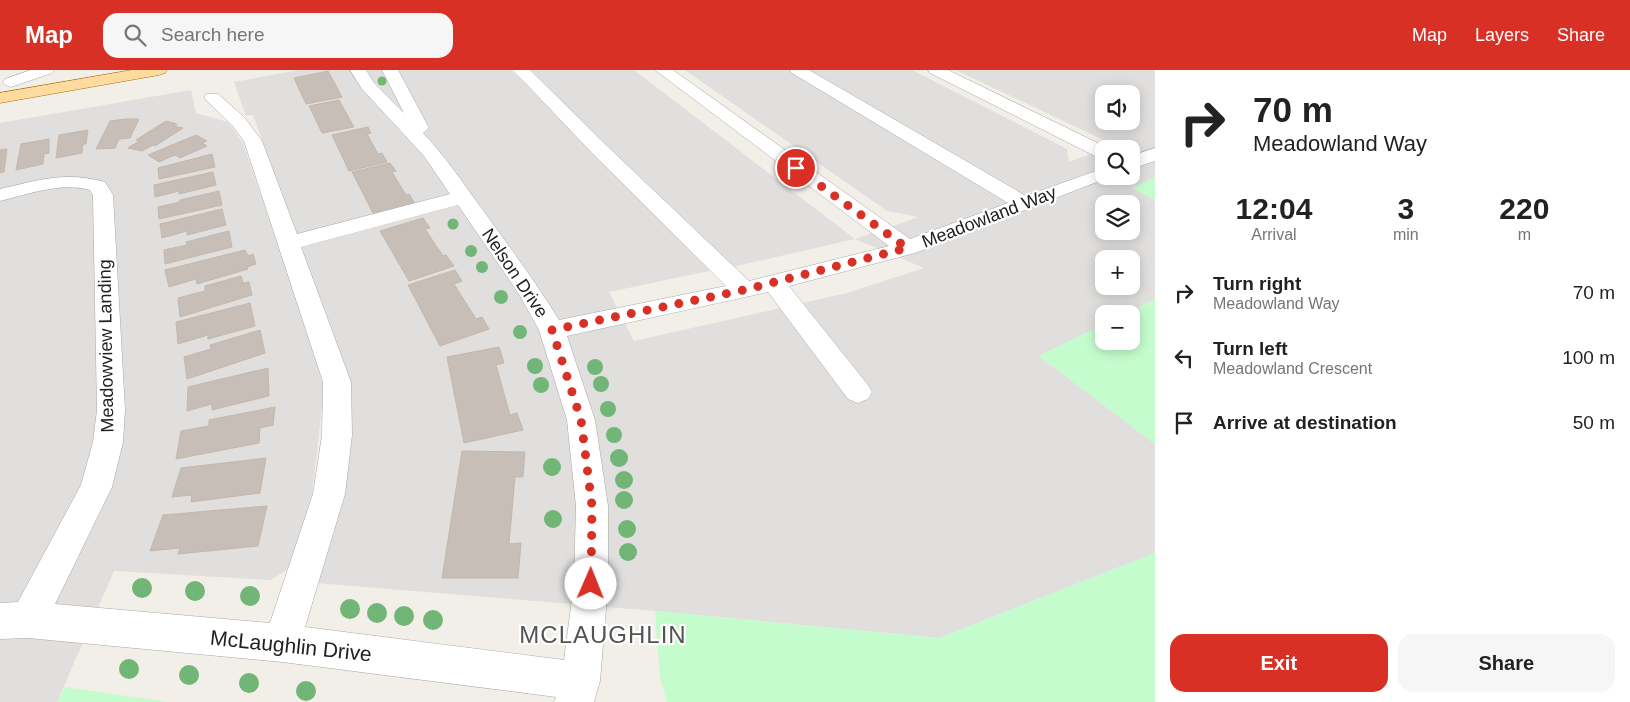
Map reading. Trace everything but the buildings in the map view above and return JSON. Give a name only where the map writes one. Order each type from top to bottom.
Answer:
[{"type":"main road","points":[[5,83],[81,70]]},
{"type":"main road","points":[[0,98],[159,70]]},
{"type":"street","points":[[5,83],[46,70]]},
{"type":"street","name":"Nelson Drive","points":[[358,70],[368,86],[431,152],[529,290],[552,330],[581,420],[592,506],[591,584],[578,692]]},
{"type":"street","name":"Nelson Drive","points":[[390,70],[431,152]]},
{"type":"street","points":[[521,70],[744,290]]},
{"type":"street","points":[[663,70],[907,248]]},
{"type":"street","points":[[798,70],[1025,204]]},
{"type":"street","points":[[936,70],[1095,149]]},
{"type":"street","points":[[212,98],[238,121],[253,141],[337,382],[338,435],[330,494],[282,643]]},
{"type":"street","points":[[1140,160],[1155,154]]},
{"type":"street","name":"Meadowland Way","points":[[552,330],[744,290],[907,248],[1095,177]]},
{"type":"street","name":"Meadowview Landing","points":[[0,195],[68,181],[86,182],[98,186],[103,195],[111,410],[108,442],[96,487],[14,621]]},
{"type":"street","points":[[290,243],[463,197]]},
{"type":"street","points":[[774,283],[858,392]]},
{"type":"street","name":"McLaughlin Drive","points":[[14,621],[282,643],[578,692]]},
{"type":"shaded area","points":[[299,70],[511,70],[708,264],[709,271],[609,292],[634,341],[847,293],[924,268],[855,239],[919,217],[887,211],[685,70],[912,70],[1067,149],[1069,162],[1095,152],[1095,185],[1138,185],[1132,188],[1155,200],[1155,299],[1140,306],[1095,305],[1095,328],[1039,356],[1155,444],[1155,553],[939,638],[655,611],[316,583],[346,377],[253,115],[246,116],[234,82]]},
{"type":"shaded area","points":[[529,70],[634,70],[855,239],[732,267]]},
{"type":"shaded area","points":[[956,70],[1155,70],[1155,177],[1140,184],[1140,140],[1103,140]]},
{"type":"shaded area","points":[[191,90],[196,113],[228,122],[243,143],[313,347],[324,389],[312,494],[291,567],[271,580],[114,571],[57,702],[0,702],[0,123]]},
{"type":"green space","points":[[1155,177],[1155,200],[1132,188]]},
{"type":"green space","points":[[1155,299],[1155,444],[1039,356],[1095,328],[1095,350],[1140,350],[1140,306]]},
{"type":"green space","points":[[1155,553],[1155,702],[667,702],[660,677],[655,611],[939,638]]},
{"type":"green space","points":[[65,687],[168,702],[57,702]]},
{"type":"district","name":"MCLAUGHLIN","points":[[603,635]]},
{"type":"route","points":[[591,584],[592,506],[581,420],[552,330],[744,290],[907,248],[796,168]]}]
